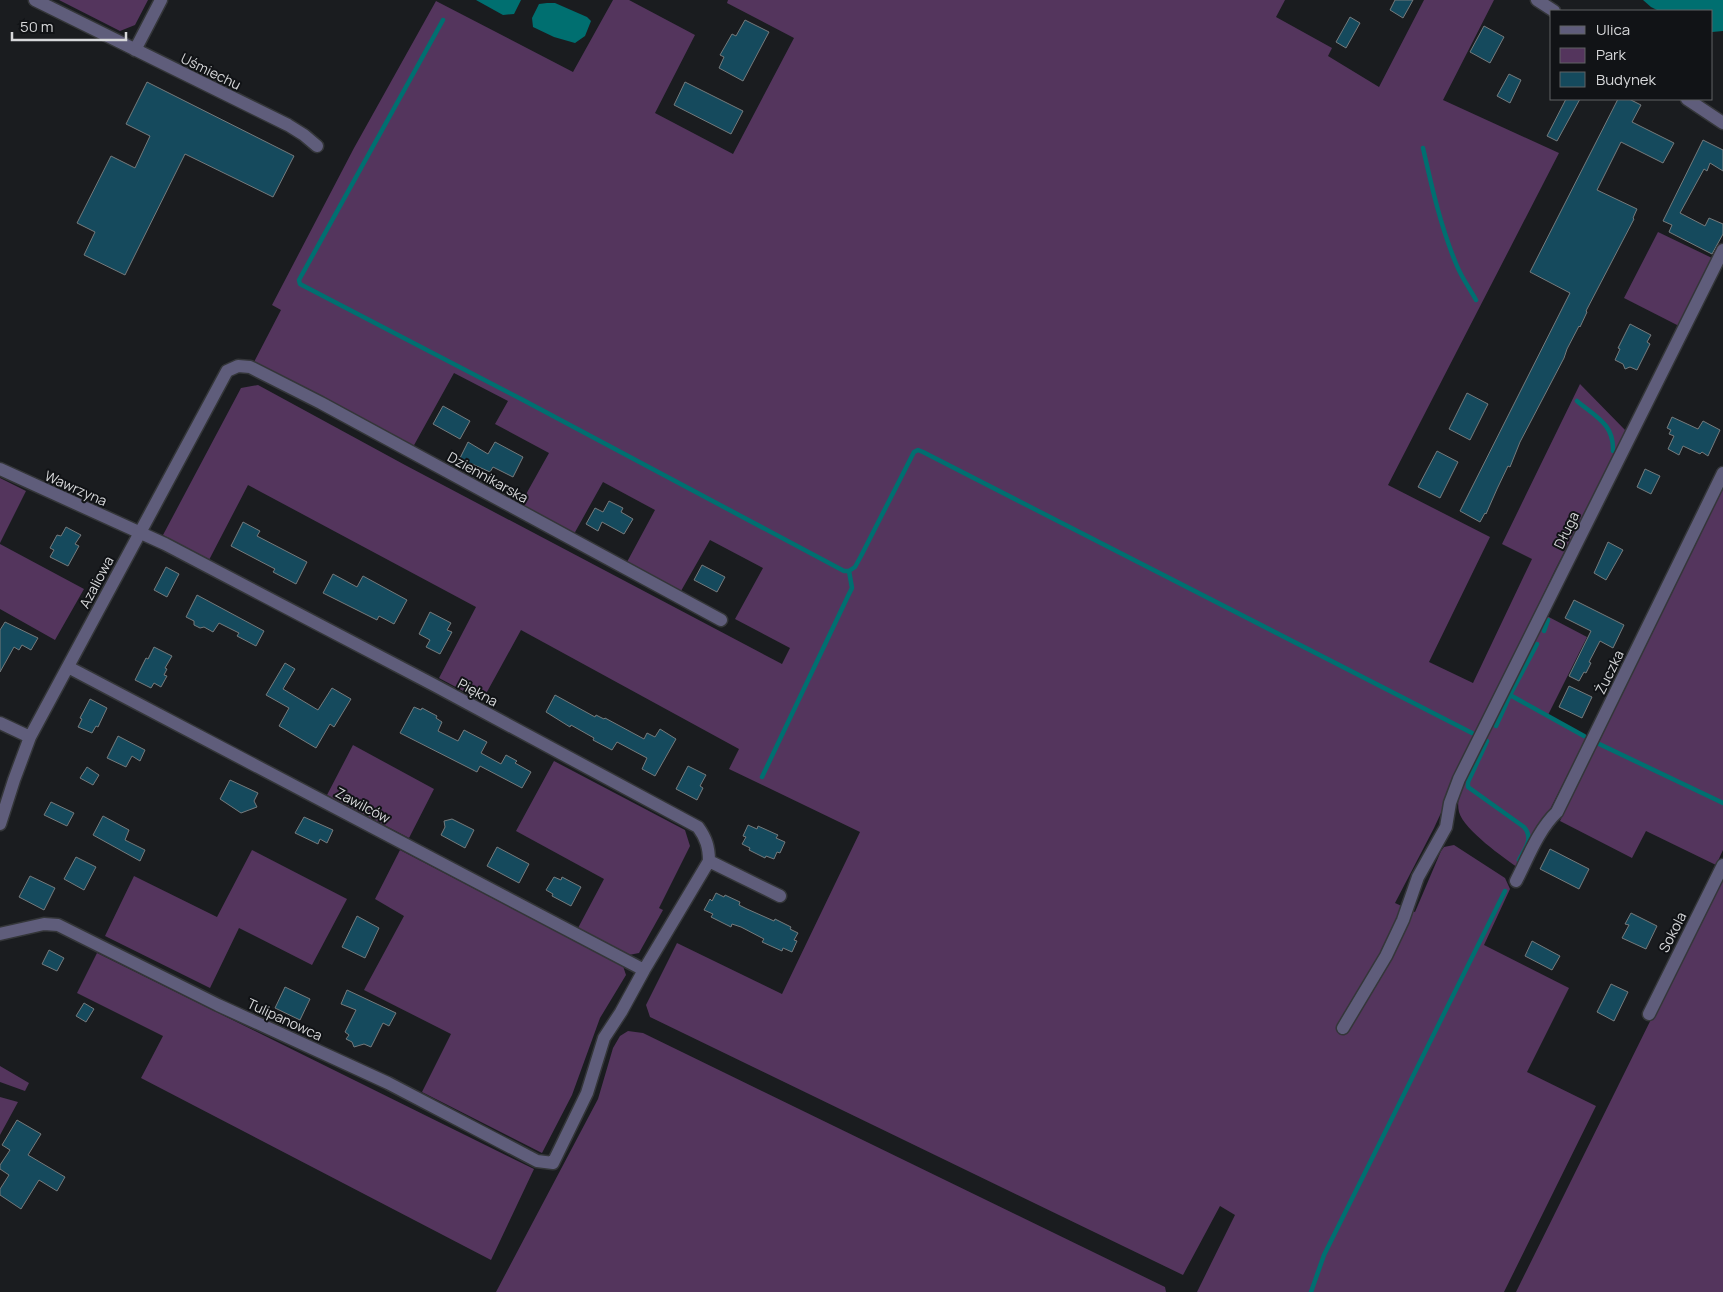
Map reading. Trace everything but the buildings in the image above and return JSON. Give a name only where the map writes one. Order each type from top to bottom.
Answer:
[{"type":"street","name":"Uśmiechu","points":[[35,0],[288,125],[317,146]]},
{"type":"street","points":[[135,50],[160,0]]},
{"type":"street","points":[[1537,0],[1552,10]]},
{"type":"street","points":[[1688,100],[1723,123]]},
{"type":"street","name":"Długa","points":[[1343,1028],[1386,956],[1403,920],[1418,877],[1446,827],[1450,804],[1459,779],[1723,250]]},
{"type":"street","name":"Azaliowa","points":[[0,824],[30,738],[227,371],[238,366]]},
{"type":"street","name":"Dziennikarska","points":[[238,366],[250,367],[321,403],[721,620]]},
{"type":"street","name":"Wawrzyna","points":[[0,469],[140,532]]},
{"type":"street","name":"Żuczka","points":[[1516,881],[1550,818],[1557,812],[1723,473]]},
{"type":"street","name":"Piękna","points":[[140,532],[426,680],[698,827],[709,849],[709,861]]},
{"type":"street","name":"Zawilców","points":[[68,667],[644,970]]},
{"type":"street","points":[[0,724],[30,738]]},
{"type":"street","points":[[644,970],[709,861],[780,896]]},
{"type":"street","name":"Sokola","points":[[1649,1014],[1723,865]]},
{"type":"street","name":"Tulipanowca","points":[[0,934],[44,924],[58,925],[218,1005],[388,1082],[537,1162],[553,1164],[587,1093],[604,1038],[644,970]]},
{"type":"green space","points":[[59,0],[148,0],[135,25],[120,31]]},
{"type":"green space","points":[[613,0],[629,0],[695,35],[655,113],[733,154],[794,38],[727,3],[728,0],[1285,0],[1276,17],[1332,48],[1328,56],[1379,87],[1424,0],[1494,0],[1443,100],[1559,153],[1388,485],[1490,537],[1429,662],[1473,683],[1532,559],[1502,544],[1580,384],[1626,431],[1555,570],[1434,828],[1395,903],[1415,912],[1441,851],[1444,847],[1454,845],[1505,878],[1510,889],[1484,945],[1569,988],[1527,1072],[1596,1106],[1504,1292],[1197,1292],[1235,1215],[1220,1206],[1183,1275],[650,1017],[646,1005],[677,943],[782,994],[860,832],[729,769],[739,749],[521,630],[482,701],[439,678],[476,607],[248,485],[209,560],[163,535],[241,388],[258,385],[405,465],[782,664],[790,648],[735,619],[763,568],[710,540],[681,591],[627,562],[655,510],[603,482],[574,534],[520,505],[549,453],[495,424],[508,401],[454,373],[413,447],[254,362],[281,310],[272,305],[354,148],[436,1],[573,72]]},
{"type":"green space","points":[[1658,232],[1712,258],[1679,326],[1624,298]]},
{"type":"green space","points":[[0,478],[26,491],[0,543]]},
{"type":"green space","points":[[1723,488],[1723,850],[1716,865],[1646,831],[1632,858],[1560,821]]},
{"type":"green space","points":[[0,544],[84,589],[55,640],[0,609]]},
{"type":"green space","points":[[1545,615],[1587,637],[1547,717],[1586,738],[1520,869],[1485,843],[1468,827],[1459,812],[1458,798],[1461,784]]},
{"type":"green space","points":[[353,745],[434,789],[409,838],[327,795]]},
{"type":"green space","points":[[554,761],[685,830],[690,846],[659,908],[663,910],[639,953],[629,955],[578,928],[604,879],[516,831]]},
{"type":"green space","points":[[252,850],[347,899],[312,965],[239,928],[210,988],[105,936],[134,876],[217,917]]},
{"type":"green space","points":[[400,850],[623,966],[626,975],[600,1018],[572,1095],[542,1153],[422,1092],[451,1034],[364,990],[404,916],[375,899]]},
{"type":"green space","points":[[1723,874],[1723,1292],[1516,1292]]},
{"type":"green space","points":[[97,953],[534,1169],[491,1260],[141,1078],[163,1036],[77,993]]},
{"type":"green space","points":[[628,1031],[643,1033],[1165,1287],[1166,1292],[496,1292],[598,1099],[613,1048],[620,1036]]},
{"type":"green space","points":[[0,1066],[29,1083],[25,1091],[0,1082]]},
{"type":"green space","points":[[0,1097],[18,1102],[0,1135]]},
{"type":"water","points":[[476,0],[521,0],[514,14],[503,15]]},
{"type":"water","points":[[1643,0],[1723,0],[1723,31],[1713,32],[1713,10],[1657,10]]},
{"type":"water","points":[[555,3],[587,17],[591,21],[585,36],[575,43],[554,37],[533,27],[532,18],[539,4]]},
{"type":"waterway","points":[[443,20],[299,280],[300,284],[844,571],[849,571]]},
{"type":"waterway","points":[[1423,148],[1433,193],[1451,252],[1476,300]]},
{"type":"waterway","points":[[1577,401],[1607,428],[1613,442],[1613,451]]},
{"type":"waterway","points":[[849,571],[855,567],[914,452],[918,450],[1472,733]]},
{"type":"waterway","points":[[762,777],[852,588],[849,571]]},
{"type":"waterway","points":[[1544,631],[1548,620]]},
{"type":"waterway","points":[[1496,726],[1537,644]]},
{"type":"waterway","points":[[1510,695],[1584,736]]},
{"type":"waterway","points":[[1487,741],[1468,782],[1468,787],[1527,831],[1528,844],[1519,860]]},
{"type":"waterway","points":[[1595,742],[1723,803]]},
{"type":"waterway","points":[[1311,1292],[1324,1255],[1505,891]]}]
